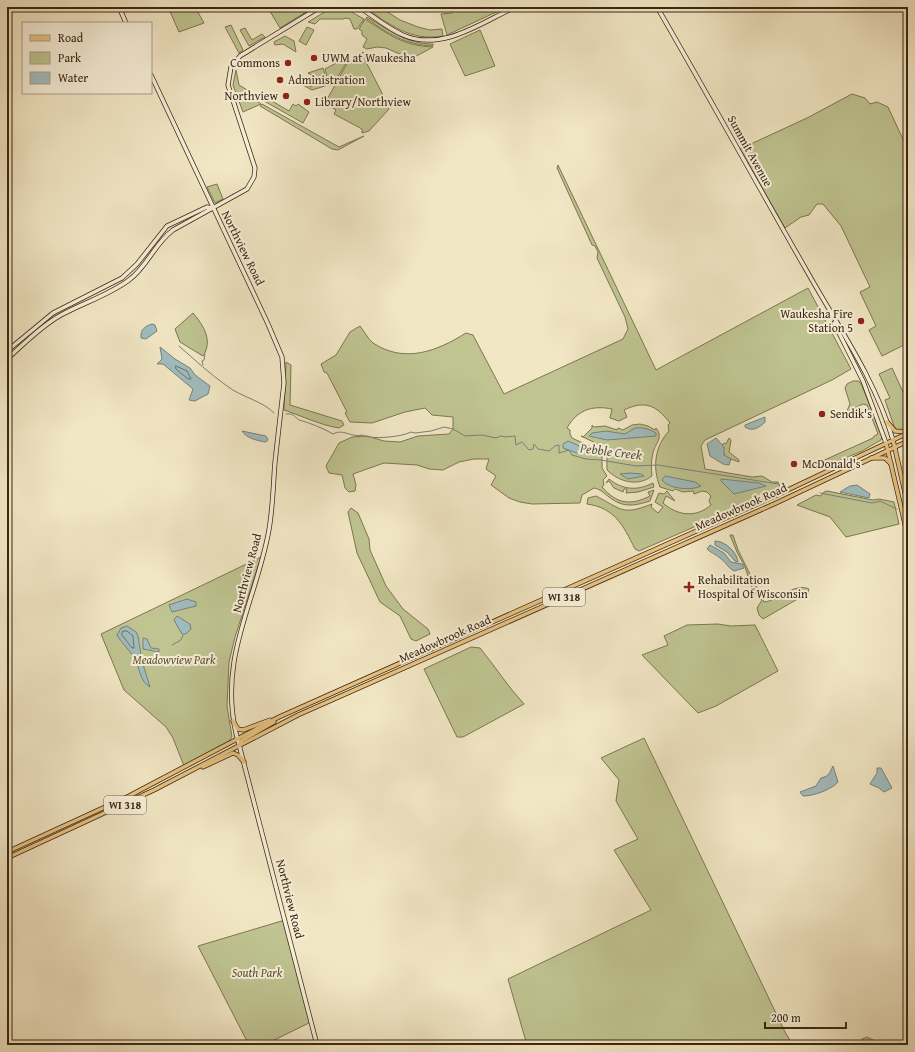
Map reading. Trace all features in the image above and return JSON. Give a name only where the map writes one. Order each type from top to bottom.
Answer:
[{"type":"main road","points":[[887,422],[895,431],[908,432]]},
{"type":"main road","name":"Meadowbrook Road","points":[[7,852],[129,796],[277,718],[775,496],[908,432]]},
{"type":"main road","name":"Summit Avenue","points":[[893,440],[908,506]]},
{"type":"main road","name":"Meadowbrook Road","points":[[7,858],[112,811],[198,768],[298,715],[761,510],[908,441]]},
{"type":"main road","name":"Summit Avenue","points":[[886,443],[894,470],[908,537]]},
{"type":"main road","points":[[870,458],[886,459],[894,470]]},
{"type":"main road","points":[[233,721],[238,729],[243,730],[250,729],[265,721],[277,718]]},
{"type":"main road","points":[[239,746],[241,741],[270,725],[277,718]]},
{"type":"main road","points":[[198,768],[209,765],[233,754],[238,755],[244,762]]},
{"type":"street","points":[[119,7],[126,22]]},
{"type":"street","points":[[7,359],[43,327],[59,316],[128,281],[142,268],[169,233],[245,192],[253,182],[255,173],[254,161],[228,88],[227,79],[230,67],[240,56],[320,7]]},
{"type":"street","points":[[359,7],[403,35],[428,41],[452,36],[515,7]]},
{"type":"street","name":"Summit Avenue","points":[[657,7],[826,306],[866,373],[893,440]]},
{"type":"street","name":"Northview Road","points":[[152,77],[282,357],[284,369],[268,532],[260,571],[237,641],[232,667],[230,695],[237,739],[317,1045]]},
{"type":"street","points":[[7,351],[52,313],[128,274],[167,226],[207,207],[213,208]]},
{"type":"street","name":"Summit Avenue","points":[[826,306],[863,381],[886,443]]},
{"type":"green space","points":[[168,7],[195,7],[204,23],[179,32]]},
{"type":"green space","points":[[314,7],[280,28],[268,8]]},
{"type":"green space","points":[[364,7],[380,7],[400,20],[418,27],[430,30],[442,29],[443,36],[431,37],[411,34],[382,20]]},
{"type":"green space","points":[[453,7],[507,7],[447,35],[441,14],[452,13]]},
{"type":"green space","points":[[335,8],[346,9],[364,19],[357,29],[354,29],[350,19],[345,18],[320,19],[315,24],[308,22],[328,10]]},
{"type":"green space","points":[[367,17],[406,39],[414,42],[433,44],[433,46],[414,43],[398,38],[374,24],[366,18]]},
{"type":"green space","points":[[365,19],[397,39],[433,47],[411,59],[386,48],[377,47],[367,49],[363,47],[367,39],[362,35],[362,31],[359,29]]},
{"type":"green space","points":[[231,25],[243,50],[239,53],[225,27]]},
{"type":"green space","points":[[307,27],[314,30],[306,45],[299,41]]},
{"type":"green space","points":[[245,28],[252,40],[262,34],[265,37],[249,46],[240,30]]},
{"type":"green space","points":[[480,30],[495,66],[465,76],[450,44]]},
{"type":"green space","points":[[285,36],[294,41],[296,52],[283,44],[275,45],[274,42]]},
{"type":"green space","points":[[362,52],[367,54],[366,62],[389,109],[369,131],[362,133],[362,129],[334,114],[336,110],[325,103],[349,60],[356,63]]},
{"type":"green space","points":[[342,60],[346,63],[333,85],[329,85],[325,69]]},
{"type":"green space","points":[[323,68],[328,85],[312,90],[301,84],[302,82],[311,87],[317,78],[308,73]]},
{"type":"green space","points":[[236,70],[239,85],[254,94],[256,100],[261,104],[243,112],[233,85]]},
{"type":"green space","points":[[268,94],[270,95],[272,101],[289,111],[293,104],[296,106],[298,104],[309,112],[303,123],[264,101]]},
{"type":"green space","points":[[852,94],[865,98],[870,104],[877,102],[888,107],[908,150],[908,343],[882,356],[869,330],[876,326],[860,292],[870,287],[841,226],[823,204],[817,204],[809,215],[801,217],[785,228],[740,149],[807,118]]},
{"type":"green space","points":[[262,104],[339,147],[364,136],[338,150],[332,149],[260,106]]},
{"type":"green space","points":[[558,165],[656,370],[808,288],[851,369],[832,380],[705,440],[701,446],[705,469],[752,477],[762,476],[772,482],[778,482],[781,489],[639,551],[635,549],[622,525],[617,519],[605,509],[587,504],[588,498],[596,496],[617,507],[628,510],[642,508],[652,504],[651,507],[658,513],[663,507],[655,502],[659,493],[664,494],[667,491],[675,501],[666,496],[663,503],[681,513],[693,514],[711,505],[709,501],[711,496],[707,492],[702,491],[694,494],[693,491],[683,492],[675,489],[673,491],[660,487],[656,472],[656,457],[664,437],[669,431],[668,425],[670,423],[660,412],[650,406],[638,405],[624,410],[627,417],[619,421],[610,418],[612,409],[598,408],[586,410],[575,417],[567,428],[570,430],[572,438],[602,452],[602,468],[607,476],[603,480],[604,485],[602,487],[613,497],[624,502],[636,501],[650,496],[648,492],[654,490],[650,501],[634,505],[614,501],[600,490],[594,488],[582,495],[580,503],[532,504],[520,502],[509,498],[491,485],[496,476],[486,469],[489,459],[474,459],[459,462],[443,470],[429,469],[417,465],[384,463],[353,474],[356,485],[355,491],[349,492],[345,488],[342,475],[329,473],[326,466],[339,443],[352,437],[367,436],[384,441],[400,442],[418,436],[449,434],[453,429],[453,417],[432,415],[425,408],[405,412],[372,423],[350,422],[345,413],[347,412],[321,364],[336,355],[350,332],[360,326],[373,343],[397,353],[409,354],[432,350],[466,333],[473,335],[504,394],[623,339],[628,329],[625,317],[597,258],[598,252],[595,246],[592,245],[557,168]]},
{"type":"green space","points":[[217,184],[223,199],[215,203],[207,187]]},
{"type":"green space","points":[[193,313],[201,323],[206,334],[207,345],[203,356],[180,342],[175,329]]},
{"type":"green space","points":[[286,362],[291,365],[290,405],[342,421],[344,425],[339,428],[332,427],[284,410]]},
{"type":"green space","points":[[892,368],[903,392],[908,391],[908,429],[896,430],[885,400],[890,398],[879,374]]},
{"type":"green space","points":[[853,381],[859,381],[862,386],[882,436],[881,440],[862,451],[824,467],[818,463],[873,438],[878,434],[867,405],[863,404],[849,411],[849,413],[846,413],[850,404],[845,388],[847,384]]},
{"type":"green space","points":[[640,424],[655,430],[656,428],[659,438],[652,456],[652,476],[635,482],[629,482],[617,478],[607,470],[607,453],[604,447],[583,437],[592,428],[592,425],[594,427],[605,426],[617,430],[618,428],[623,430],[632,425]]},
{"type":"green space","points":[[729,438],[731,440],[729,452],[739,460],[739,462],[726,457],[723,452],[724,447],[722,445],[724,443],[726,444]]},
{"type":"green space","points":[[609,479],[614,483],[630,488],[647,486],[653,483],[654,487],[638,492],[626,493],[627,489],[624,489],[623,492],[614,488],[609,481],[606,483]]},
{"type":"green space","points":[[827,491],[873,500],[879,499],[894,502],[899,524],[846,537],[830,517],[797,505],[816,495],[821,496]]},
{"type":"green space","points":[[351,508],[358,513],[369,539],[370,550],[386,586],[403,609],[428,629],[430,634],[416,641],[411,639],[400,616],[380,602],[357,553],[348,512]]},
{"type":"green space","points":[[730,535],[733,535],[738,550],[764,602],[798,588],[809,589],[808,593],[763,619],[759,615],[757,608],[762,600],[753,591],[745,567]]},
{"type":"green space","name":"Meadowview Park","points":[[261,557],[235,637],[229,662],[227,706],[232,737],[228,742],[184,766],[173,738],[166,727],[124,690],[101,634]]},
{"type":"green space","points":[[718,624],[731,626],[755,625],[778,671],[716,706],[698,713],[642,655],[668,645],[664,636],[687,625]]},
{"type":"green space","points":[[471,647],[480,648],[512,691],[524,704],[463,737],[457,737],[424,669]]},
{"type":"green space","points":[[644,738],[785,1032],[793,1045],[527,1045],[508,979],[651,910],[614,850],[638,839],[616,801],[619,780],[601,758]]},
{"type":"green space","name":"South Park","points":[[285,920],[311,1022],[264,1045],[249,1045],[198,946]]},
{"type":"green space","points":[[867,1037],[883,1045],[861,1045],[862,1039]]},
{"type":"water","points":[[152,324],[155,325],[157,331],[146,339],[141,338],[141,333],[144,329]]},
{"type":"water","points":[[160,347],[175,359],[190,368],[195,375],[210,386],[208,394],[195,401],[189,400],[193,389],[163,364],[157,364],[162,359]]},
{"type":"water","points":[[765,417],[765,422],[758,428],[750,429],[745,427],[745,425]]},
{"type":"water","points":[[635,428],[648,429],[656,433],[656,436],[607,440],[589,436],[592,433],[606,431],[625,434]]},
{"type":"water","points":[[242,431],[266,436],[268,440],[266,442],[252,439],[246,436]]},
{"type":"water","points":[[716,438],[724,447],[724,455],[731,459],[729,465],[723,464],[710,456],[707,444]]},
{"type":"water","points":[[568,441],[596,453],[577,453],[563,448],[563,444]]},
{"type":"water","points":[[620,474],[641,474],[644,476],[628,479]]},
{"type":"water","points":[[665,476],[695,482],[701,486],[686,489],[675,487],[665,483],[662,480]]},
{"type":"water","points":[[721,479],[759,483],[766,486],[734,494],[721,481]]},
{"type":"water","points":[[857,485],[870,494],[869,498],[840,492],[850,486]]},
{"type":"water","points":[[715,541],[719,541],[730,548],[735,554],[738,562],[735,561],[727,552],[715,545]]},
{"type":"water","points":[[710,545],[724,553],[731,562],[742,564],[744,568],[734,571],[732,570],[717,555],[707,549]]},
{"type":"water","points":[[187,599],[196,602],[196,606],[172,612],[169,605]]},
{"type":"water","points":[[177,616],[190,624],[191,629],[186,634],[182,634],[174,620]]},
{"type":"water","points":[[127,626],[136,632],[138,636],[142,661],[150,687],[142,678],[134,657],[117,635],[121,628]]},
{"type":"water","points":[[143,638],[147,639],[151,648],[159,649],[159,652],[143,649]]},
{"type":"water","points":[[833,766],[838,782],[835,785],[822,792],[803,796],[800,792],[816,786],[821,778],[829,774]]},
{"type":"water","points":[[877,768],[881,768],[892,788],[884,792],[870,784],[877,773]]},
{"type":"waterway","name":"Pebble Creek","points":[[179,346],[227,386],[264,405],[274,413]]},
{"type":"waterway","points":[[203,365],[202,361],[204,360],[205,354]]},
{"type":"waterway","name":"Pebble Creek","points":[[286,414],[292,414],[299,420],[333,434],[337,432],[344,432],[366,437],[386,437],[411,432],[431,431],[444,427],[453,429],[465,436],[482,435],[496,438],[501,436],[515,436],[516,445],[522,442],[529,450],[533,449],[534,444],[538,449],[549,451],[555,446],[559,445],[559,453],[569,450],[572,455],[586,459],[636,466],[658,465],[778,484]]},
{"type":"waterway","name":"Pebble Creek","points":[[820,493],[872,503],[880,501],[897,509]]},
{"type":"waterway","points":[[172,645],[181,640],[183,635]]},
{"type":"place","name":"UWM at Waukesha","points":[[314,58]]},
{"type":"place","name":"Commons","points":[[288,63]]},
{"type":"place","name":"Administration","points":[[280,80]]},
{"type":"place","name":"Northview","points":[[286,96]]},
{"type":"place","name":"Library/Northview","points":[[307,102]]},
{"type":"place","name":"Waukesha Fire Station 5","points":[[861,321]]},
{"type":"place","name":"Sendik's","points":[[822,414]]},
{"type":"place","name":"McDonald's","points":[[794,464]]},
{"type":"place","name":"Rehabilitation Hospital Of Wisconsin","points":[[689,587]]}]
